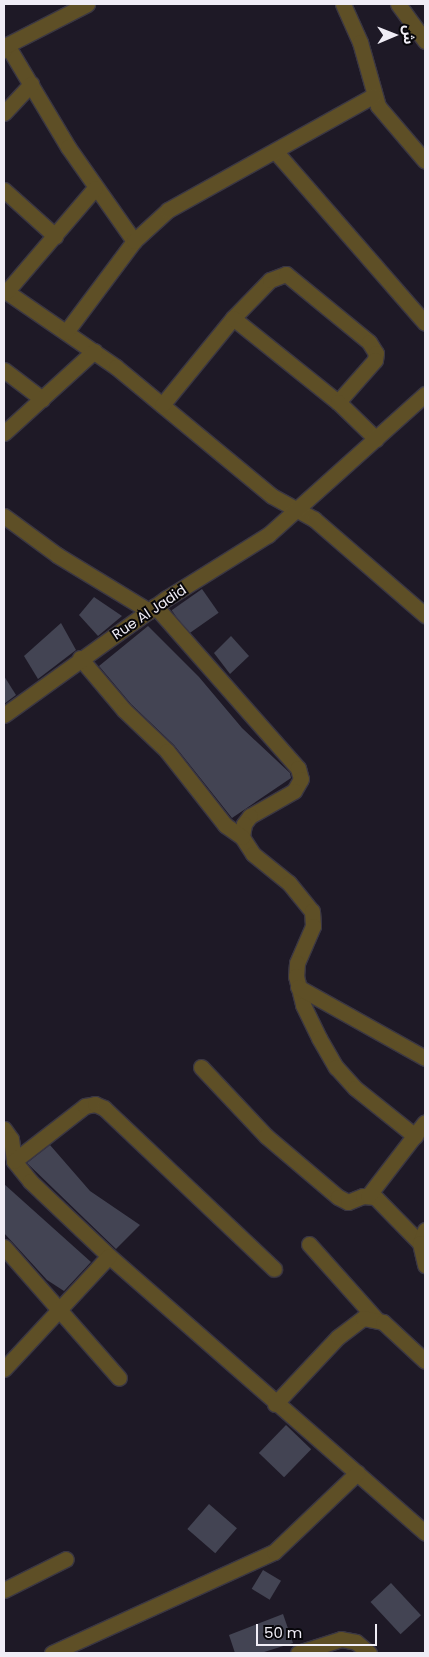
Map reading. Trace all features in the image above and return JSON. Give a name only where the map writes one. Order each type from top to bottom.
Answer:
[{"type":"street","points":[[87,4],[5,47],[32,84],[95,188],[134,241]]},
{"type":"street","points":[[398,4],[425,41]]},
{"type":"street","points":[[348,6],[360,42],[373,96],[385,116],[425,161]]},
{"type":"street","points":[[4,113],[32,84]]},
{"type":"street","points":[[66,332],[134,241],[168,210],[373,96]]},
{"type":"street","points":[[275,151],[425,323]]},
{"type":"street","points":[[95,188],[55,236],[5,290],[94,351],[272,496],[314,519],[425,615]]},
{"type":"street","points":[[4,190],[55,236]]},
{"type":"street","points":[[162,405],[233,318],[276,275],[286,274],[369,342],[376,352],[375,360],[338,402]]},
{"type":"street","points":[[233,318],[338,402],[376,439]]},
{"type":"street","points":[[4,433],[94,351]]},
{"type":"street","points":[[4,370],[42,399]]},
{"type":"street","name":"Rue Al Jadid","points":[[4,715],[80,658],[152,608],[249,549],[425,394]]},
{"type":"street","points":[[4,516],[57,555],[152,608],[298,768],[301,779],[294,791],[250,816],[244,824],[242,837]]},
{"type":"street","points":[[80,658],[124,710],[172,757],[225,825],[242,837],[253,854],[289,883],[312,911],[313,926],[297,963],[298,987],[303,1006],[336,1067],[376,1108],[415,1136]]},
{"type":"street","points":[[298,987],[425,1058]]},
{"type":"street","points":[[201,1068],[266,1136],[338,1197],[348,1202],[368,1196],[425,1122]]},
{"type":"street","points":[[14,1161],[85,1106],[95,1104],[104,1108],[274,1269]]},
{"type":"street","points":[[4,1129],[10,1139],[14,1161],[30,1181],[109,1256],[275,1404],[425,1533]]},
{"type":"street","points":[[368,1196],[423,1236],[425,1265]]},
{"type":"street","points":[[309,1244],[377,1320],[425,1361]]},
{"type":"street","points":[[4,1247],[58,1312],[119,1378]]},
{"type":"street","points":[[4,1369],[109,1256]]},
{"type":"street","points":[[275,1404],[356,1320],[377,1320]]},
{"type":"street","points":[[52,1653],[274,1552],[357,1474]]},
{"type":"street","points":[[4,1590],[66,1559]]},
{"type":"street","points":[[298,1653],[341,1639],[356,1642],[369,1653]]},
{"type":"building","points":[[202,589],[219,613],[188,634],[172,610]]},
{"type":"building","points":[[94,597],[122,616],[98,636],[79,615]]},
{"type":"building","points":[[61,623],[76,650],[38,679],[24,656]]},
{"type":"building","points":[[148,626],[199,677],[242,728],[290,773],[291,778],[232,818],[174,745],[131,704],[99,666]]},
{"type":"building","points":[[231,636],[249,656],[230,674],[214,653]]},
{"type":"building","points":[[4,676],[16,695],[4,704]]},
{"type":"building","points":[[50,1145],[90,1191],[140,1225],[116,1249],[27,1163]]},
{"type":"building","points":[[4,1184],[91,1262],[64,1291],[47,1280],[4,1233]]},
{"type":"building","points":[[286,1425],[311,1449],[284,1477],[259,1453]]},
{"type":"building","points":[[209,1504],[237,1528],[215,1553],[187,1529]]},
{"type":"building","points":[[263,1570],[281,1581],[270,1600],[252,1589]]},
{"type":"building","points":[[391,1583],[421,1615],[401,1634],[371,1602]]},
{"type":"building","points":[[283,1614],[293,1643],[261,1653],[235,1653],[229,1635]]}]
